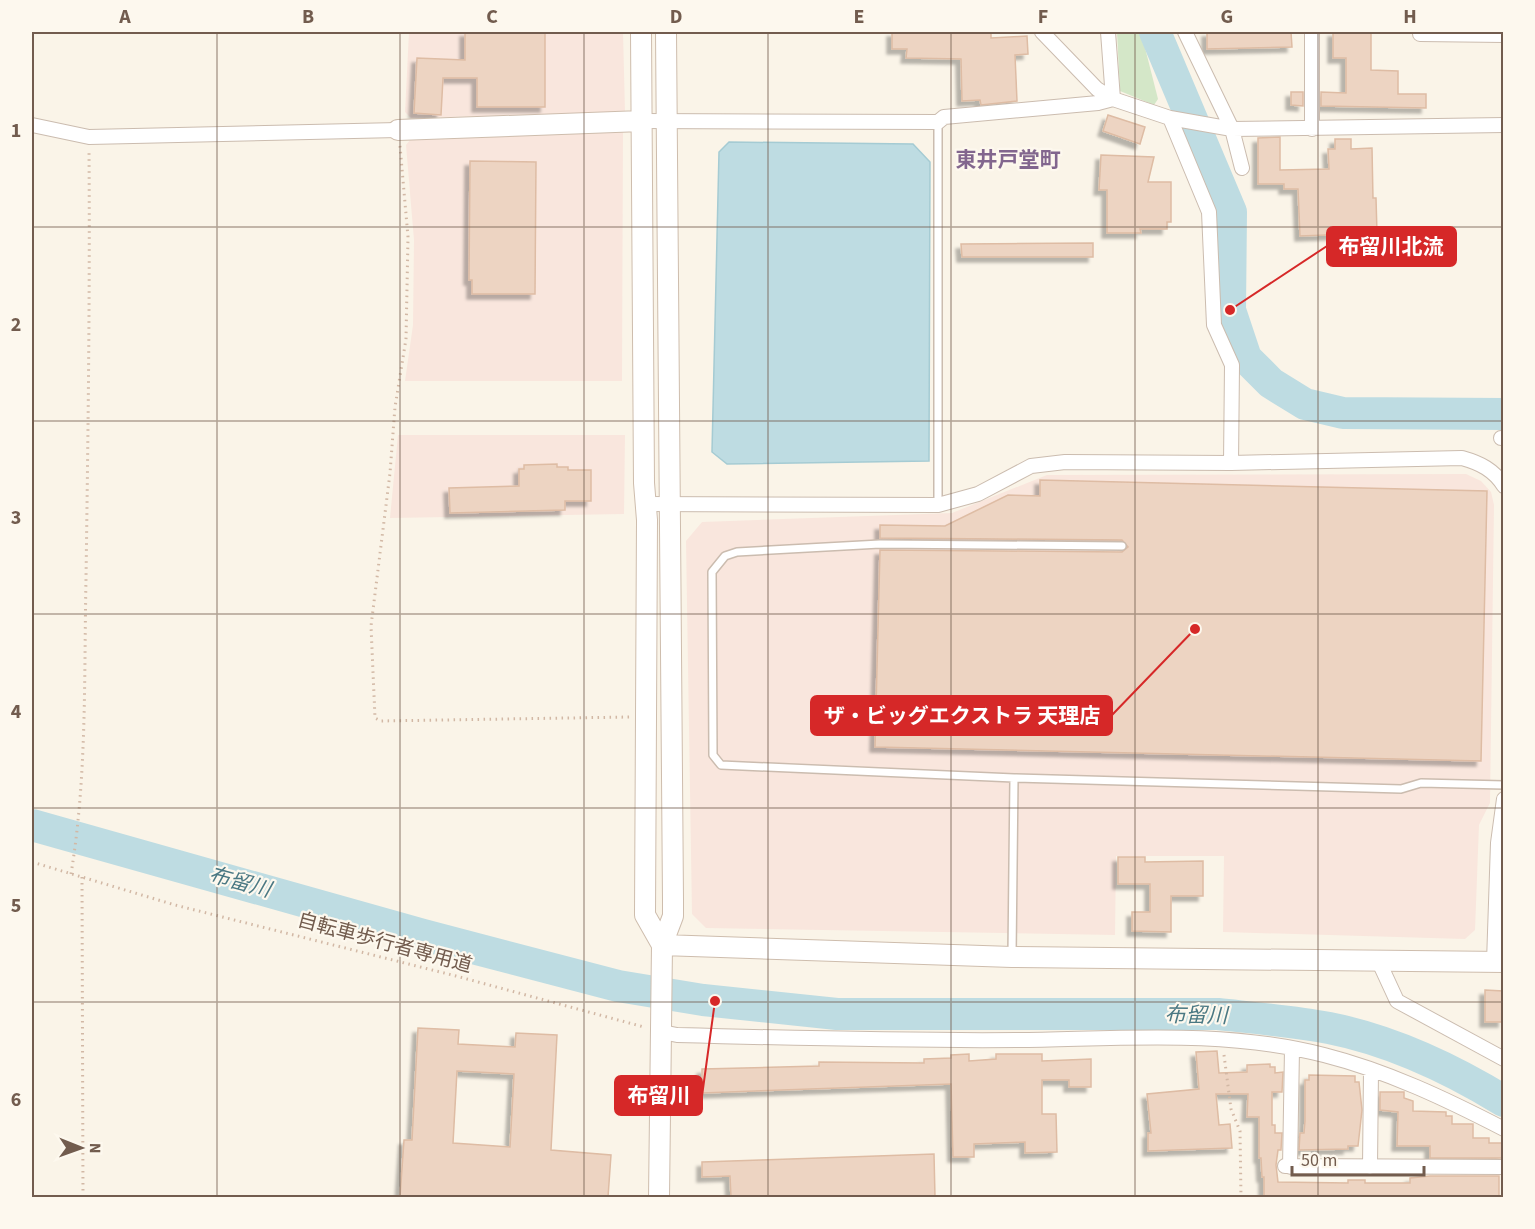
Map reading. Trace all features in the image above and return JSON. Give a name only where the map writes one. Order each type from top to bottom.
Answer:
[{"type":"street","points":[[641,32],[647,716],[645,915],[662,952]]},
{"type":"street","points":[[660,1197],[662,952],[673,915],[666,32]]},
{"type":"street","points":[[1042,32],[1097,89],[1113,99],[1174,119],[1217,124],[1232,129],[1503,125]]},
{"type":"street","points":[[1108,32],[1113,99]]},
{"type":"street","points":[[1185,32],[1232,129],[1242,168]]},
{"type":"street","points":[[1312,32],[1312,129]]},
{"type":"street","points":[[1420,34],[1503,35]]},
{"type":"street","points":[[32,125],[88,137],[668,121],[938,122],[944,117],[1098,103],[1113,99]]},
{"type":"street","points":[[1174,119],[1209,212],[1214,325],[1232,364],[1231,463]]},
{"type":"street","points":[[646,504],[938,505],[978,494],[1031,466],[1065,462],[1231,463],[1462,458],[1481,463],[1499,478],[1503,486]]},
{"type":"street","points":[[662,952],[1499,962],[1498,843],[1503,799]]},
{"type":"street","points":[[1379,962],[1397,1001],[1503,1059]]},
{"type":"street","points":[[662,1025],[677,1035],[903,1041],[1222,1038],[1323,1054],[1446,1099],[1503,1129]]},
{"type":"street","points":[[1292,1049],[1288,1166],[1503,1167]]},
{"type":"street","points":[[1370,1167],[1371,1070]]},
{"type":"lane","points":[[938,122],[938,505]]},
{"type":"lane","points":[[1122,546],[880,544],[737,552],[725,556],[711,572],[713,755],[721,765],[1014,778],[1401,789],[1421,783],[1503,785]]},
{"type":"lane","points":[[1012,957],[1014,778]]},
{"type":"path","points":[[398,130],[408,237],[406,339],[395,406],[390,473],[371,626],[375,718],[381,722],[647,716]]},
{"type":"path","points":[[71,874],[80,820],[90,284],[88,137]]},
{"type":"path","name":"自転車歩行者専用道","points":[[32,862],[175,905],[446,973],[584,1013],[662,1025]]},
{"type":"path","points":[[82,877],[83,1197]]},
{"type":"path","points":[[1222,1038],[1231,1109],[1240,1131],[1241,1197]]},
{"type":"shaded area","points":[[409,32],[623,32],[625,112],[411,118],[405,112]]},
{"type":"shaded area","points":[[623,132],[622,381],[405,381],[413,325],[414,240],[406,145],[410,140]]},
{"type":"shaded area","points":[[398,435],[625,435],[624,514],[390,518]]},
{"type":"shaded area","points":[[1466,474],[1481,481],[1491,492],[1494,505],[1490,803],[1479,825],[1475,930],[1465,939],[1223,932],[1224,856],[1116,856],[1115,935],[706,928],[692,914],[686,541],[702,522],[952,513],[1047,475]]},
{"type":"green space","points":[[1117,32],[1141,32],[1158,99],[1154,105],[1120,91]]},
{"type":"water","points":[[729,142],[913,144],[930,162],[929,461],[727,464],[712,452],[719,152]]},
{"type":"building","points":[[465,32],[545,32],[545,107],[477,107],[477,78],[443,78],[441,115],[414,113],[417,58],[465,60]]},
{"type":"building","points":[[892,32],[991,32],[991,38],[1027,36],[1028,54],[1015,55],[1017,101],[981,105],[980,100],[962,101],[961,59],[906,58],[907,49],[892,49]]},
{"type":"building","points":[[1207,32],[1291,32],[1292,47],[1207,49]]},
{"type":"building","points":[[1333,32],[1371,32],[1371,70],[1398,71],[1398,94],[1426,94],[1426,108],[1321,106],[1321,92],[1346,93],[1346,58],[1333,58]]},
{"type":"building","points":[[1291,92],[1303,92],[1303,106],[1291,105]]},
{"type":"building","points":[[1108,115],[1145,127],[1140,144],[1103,131]]},
{"type":"building","points":[[1280,137],[1280,170],[1329,169],[1328,149],[1335,149],[1335,139],[1351,139],[1351,149],[1372,148],[1373,198],[1376,198],[1377,233],[1300,236],[1298,189],[1284,189],[1284,184],[1258,184],[1258,138]]},
{"type":"building","points":[[1101,155],[1154,157],[1148,182],[1171,182],[1171,222],[1167,222],[1167,229],[1140,229],[1141,233],[1107,233],[1107,190],[1099,190]]},
{"type":"building","points":[[470,161],[536,162],[535,294],[472,294],[472,280],[469,280]]},
{"type":"building","points":[[1093,243],[1093,257],[962,257],[961,244]]},
{"type":"building","points":[[557,464],[557,467],[568,467],[568,470],[591,470],[591,501],[565,501],[565,510],[450,513],[449,488],[519,486],[519,469],[524,469],[524,465]]},
{"type":"building","points":[[1040,480],[1487,491],[1481,761],[875,747],[880,550],[1122,552],[1128,547],[1122,540],[880,538],[880,525],[945,526],[1008,495],[1040,496]]},
{"type":"building","points":[[1118,857],[1145,857],[1145,862],[1203,861],[1203,896],[1171,896],[1171,932],[1132,931],[1132,912],[1150,912],[1150,884],[1118,884]]},
{"type":"building","points":[[1485,990],[1503,991],[1503,1022],[1485,1022]]},
{"type":"building","points":[[418,1028],[459,1030],[458,1044],[515,1047],[516,1033],[557,1035],[551,1150],[611,1155],[608,1197],[400,1197],[404,1140],[412,1140]],"holes":[[[457,1071],[514,1074],[510,1147],[453,1143]]]},
{"type":"building","points":[[1217,1051],[1219,1073],[1247,1072],[1247,1065],[1270,1064],[1270,1067],[1275,1067],[1275,1073],[1283,1072],[1282,1092],[1272,1092],[1272,1125],[1275,1125],[1275,1133],[1282,1133],[1281,1150],[1278,1150],[1276,1165],[1278,1182],[1348,1183],[1348,1180],[1365,1180],[1365,1183],[1410,1183],[1410,1178],[1430,1176],[1499,1176],[1499,1197],[1264,1197],[1264,1177],[1262,1177],[1261,1158],[1259,1158],[1259,1117],[1247,1117],[1248,1094],[1216,1094],[1219,1125],[1230,1124],[1232,1148],[1148,1151],[1148,1133],[1151,1133],[1147,1094],[1199,1089],[1196,1052]]},
{"type":"building","points":[[969,1054],[969,1061],[996,1059],[996,1054],[1042,1054],[1042,1061],[1091,1059],[1091,1087],[1069,1087],[1069,1080],[1042,1080],[1042,1114],[1056,1114],[1057,1152],[1025,1153],[1025,1142],[974,1144],[974,1157],[953,1157],[951,1084],[702,1093],[702,1069],[819,1066],[819,1062],[924,1063],[924,1059],[951,1058],[951,1055]]},
{"type":"building","points":[[1309,1075],[1355,1076],[1355,1082],[1359,1082],[1362,1110],[1358,1146],[1348,1146],[1348,1149],[1299,1150],[1300,1133],[1304,1133],[1305,1080],[1309,1080]]},
{"type":"building","points":[[1380,1092],[1404,1092],[1404,1098],[1413,1101],[1413,1111],[1446,1112],[1446,1116],[1452,1116],[1452,1124],[1473,1124],[1473,1138],[1489,1138],[1489,1143],[1503,1143],[1503,1158],[1430,1158],[1430,1146],[1397,1146],[1398,1112],[1380,1110]]},
{"type":"building","points":[[934,1154],[935,1197],[731,1197],[730,1176],[702,1177],[702,1162]]},
{"type":"waterway","points":[[1155,32],[1231,212],[1230,310],[1246,358],[1271,383],[1305,404],[1343,413],[1504,414]]},
{"type":"waterway","name":"布留川","points":[[32,825],[423,935],[618,986],[703,1000],[837,1014],[1218,1014],[1287,1022],[1352,1033],[1397,1048],[1462,1077],[1504,1101]]},
{"type":"place","name":"布留川北流","points":[[1230,310]]},
{"type":"place","name":"ザ・ビッグエクストラ 天理店","points":[[1195,629]]},
{"type":"place","name":"布留川","points":[[715,1001]]},
{"type":"district","name":"東井戸堂町","points":[[1008,160]]}]
